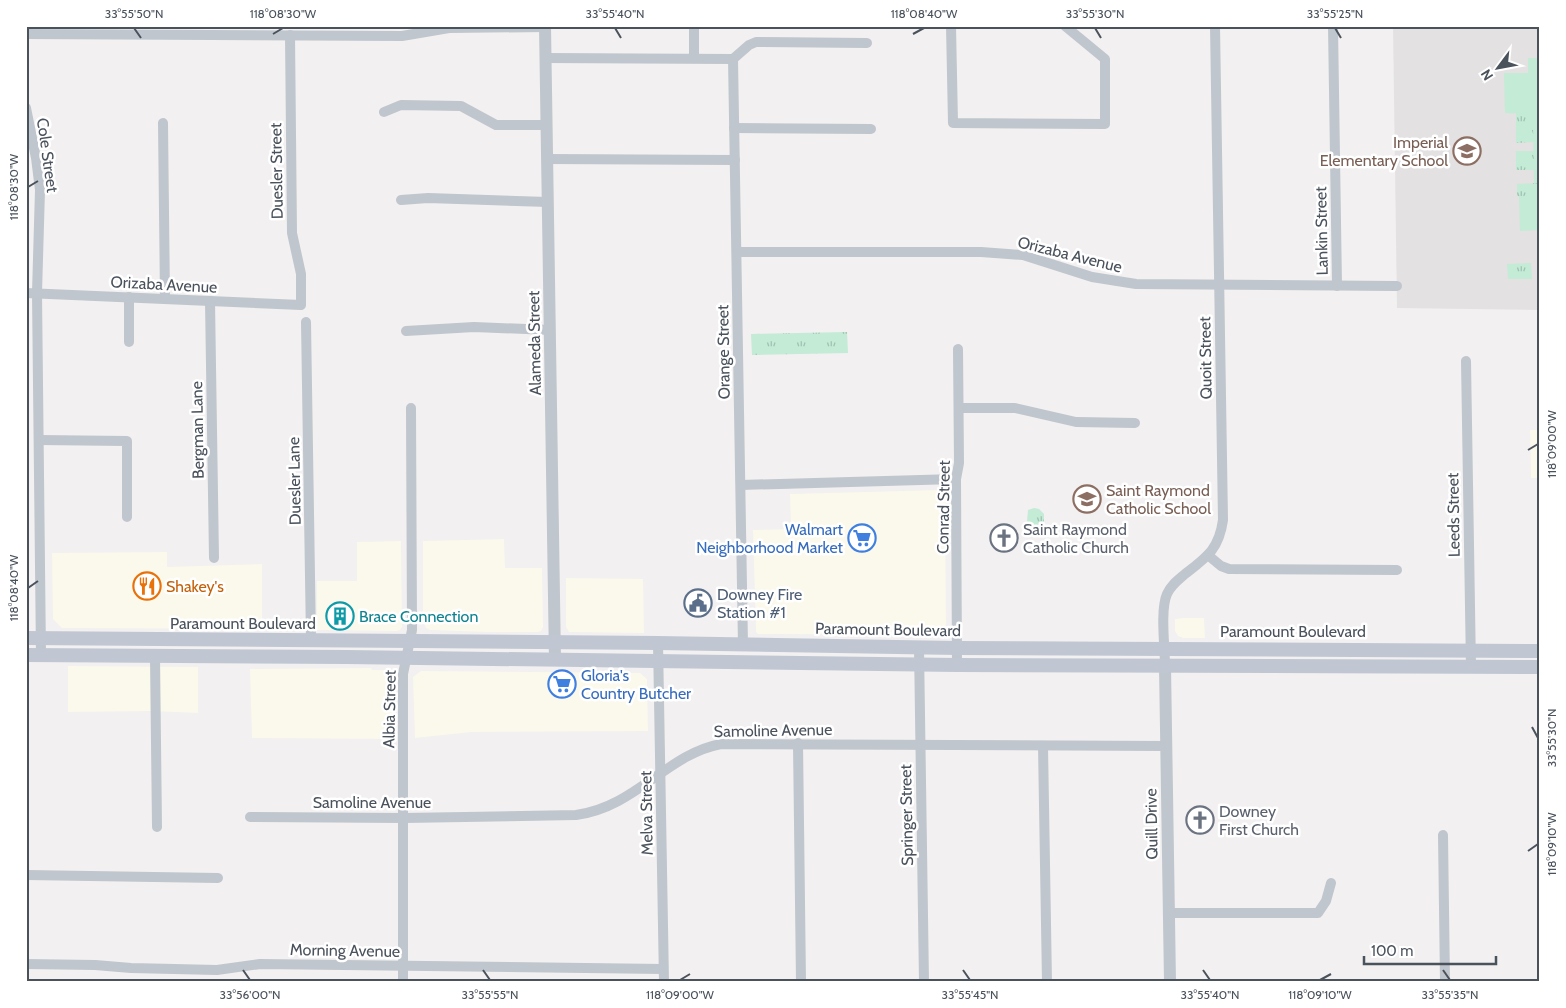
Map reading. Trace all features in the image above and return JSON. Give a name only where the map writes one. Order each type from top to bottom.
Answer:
[{"type":"main road","name":"Paramount Boulevard","points":[[26,638],[658,643],[919,648],[1540,650]]},
{"type":"main road","points":[[716,662],[739,652],[743,645]]},
{"type":"main road","name":"Paramount Boulevard","points":[[26,656],[919,665],[1540,668]]},
{"type":"street","points":[[694,26],[694,58]]},
{"type":"street","points":[[951,26],[953,123],[1105,124],[1105,59],[1065,26]]},
{"type":"street","name":"Quoit Street","points":[[1165,666],[1164,609],[1168,592],[1175,582],[1209,556],[1218,540],[1222,520],[1214,26]]},
{"type":"street","name":"Lankin Street","points":[[1333,26],[1337,286]]},
{"type":"street","points":[[26,34],[290,34],[353,31],[412,35],[449,28],[545,27]]},
{"type":"street","name":"Alameda Street","points":[[545,27],[555,660]]},
{"type":"street","name":"Duesler Street","points":[[290,34],[292,233],[301,274],[301,305]]},
{"type":"street","points":[[546,58],[733,59],[749,45],[756,42],[867,43]]},
{"type":"street","name":"Orange Street","points":[[733,59],[743,645]]},
{"type":"street","points":[[384,112],[401,105],[461,106],[496,125],[546,125]]},
{"type":"street","name":"Cole Street","points":[[26,108],[40,190],[32,293],[39,440],[41,656]]},
{"type":"street","points":[[163,122],[165,299]]},
{"type":"street","points":[[734,128],[871,129]]},
{"type":"street","points":[[547,159],[735,160]]},
{"type":"street","points":[[401,200],[428,198],[548,202]]},
{"type":"street","name":"Orizaba Avenue","points":[[737,252],[916,251],[1021,254],[1092,277],[1156,285],[1397,286]]},
{"type":"street","name":"Orizaba Avenue","points":[[32,293],[301,305]]},
{"type":"street","points":[[129,297],[129,342]]},
{"type":"street","name":"Bergman Lane","points":[[210,301],[214,558]]},
{"type":"street","name":"Duesler Lane","points":[[306,322],[311,640]]},
{"type":"street","points":[[406,331],[474,327],[550,330]]},
{"type":"street","name":"Conrad Street","points":[[958,349],[959,463],[956,479],[958,665]]},
{"type":"street","name":"Leeds Street","points":[[1466,361],[1471,668]]},
{"type":"street","name":"Albia Street","points":[[403,982],[403,674],[412,630],[411,408]]},
{"type":"street","points":[[958,408],[1016,408],[1074,422],[1135,423]]},
{"type":"street","points":[[39,440],[127,441],[127,517]]},
{"type":"street","points":[[740,485],[956,479]]},
{"type":"street","points":[[1209,556],[1219,565],[1229,569],[1397,570]]},
{"type":"street","name":"Melva Street","points":[[658,643],[664,982]]},
{"type":"street","name":"Springer Street","points":[[919,648],[924,982]]},
{"type":"street","points":[[155,657],[158,827]]},
{"type":"street","name":"Quill Drive","points":[[1165,666],[1170,982]]},
{"type":"street","name":"Samoline Avenue","points":[[250,817],[404,818],[588,814],[611,806],[661,775],[693,752],[712,745],[731,743],[1166,746]]},
{"type":"street","points":[[798,743],[801,982]]},
{"type":"street","points":[[1044,746],[1047,982]]},
{"type":"street","points":[[1443,835],[1446,982]]},
{"type":"street","points":[[26,875],[218,878]]},
{"type":"street","points":[[1168,913],[1318,913],[1326,901],[1330,883]]},
{"type":"street","name":"Morning Avenue","points":[[26,964],[217,970],[260,964],[663,969]]},
{"type":"shaded area","name":"Imperial Elementary School","points":[[1393,26],[1540,26],[1540,310],[1397,308]]},
{"type":"shaded area","points":[[1530,430],[1540,430],[1540,478],[1531,478]]},
{"type":"shaded area","points":[[939,490],[945,499],[946,627],[941,635],[758,634],[756,632],[753,530],[791,529],[790,494]]},
{"type":"shaded area","points":[[504,539],[505,568],[542,568],[543,627],[541,631],[486,632],[430,630],[426,628],[423,620],[423,541]]},
{"type":"shaded area","points":[[401,541],[402,627],[400,630],[317,630],[317,581],[357,581],[357,542]]},
{"type":"shaded area","points":[[167,552],[167,567],[262,564],[262,629],[62,628],[53,619],[52,553]]},
{"type":"shaded area","points":[[566,578],[643,579],[644,633],[569,632],[566,627]]},
{"type":"shaded area","points":[[1204,618],[1205,638],[1183,638],[1178,636],[1175,631],[1175,619]]},
{"type":"shaded area","points":[[68,666],[198,667],[198,713],[151,711],[68,712]]},
{"type":"shaded area","points":[[371,668],[372,670],[386,670],[391,674],[393,739],[252,738],[250,669]]},
{"type":"shaded area","points":[[421,671],[640,673],[647,679],[648,731],[472,732],[415,738],[413,677]]},
{"type":"green space","points":[[1528,58],[1540,58],[1540,230],[1520,231],[1519,196],[1539,195],[1538,183],[1534,183],[1533,114],[1505,113],[1504,73],[1528,73]]},
{"type":"green space","points":[[1516,113],[1533,113],[1534,142],[1516,143]]},
{"type":"green space","points":[[1516,151],[1534,151],[1534,170],[1516,170]]},
{"type":"green space","points":[[1538,183],[1539,196],[1517,196],[1517,184]]},
{"type":"green space","points":[[1531,263],[1532,279],[1508,279],[1507,264]]},
{"type":"green space","points":[[847,332],[848,353],[752,355],[751,334]]},
{"type":"green space","points":[[1039,509],[1044,514],[1042,526],[1030,525],[1027,522],[1028,510]]},
{"type":"place","name":"Imperial Elementary School","points":[[1467,151]]},
{"type":"place","name":"Saint Raymond Catholic School","points":[[1087,499]]},
{"type":"place","name":"Walmart Neighborhood Market","points":[[862,538]]},
{"type":"place","name":"Saint Raymond Catholic Church","points":[[1004,538]]},
{"type":"place","name":"Shakey's","points":[[147,586]]},
{"type":"place","name":"Downey Fire Station #1","points":[[698,603]]},
{"type":"place","name":"Brace Connection","points":[[340,616]]},
{"type":"place","name":"Gloria's Country Butcher","points":[[562,684]]},
{"type":"place","name":"Downey First Church","points":[[1200,820]]}]
